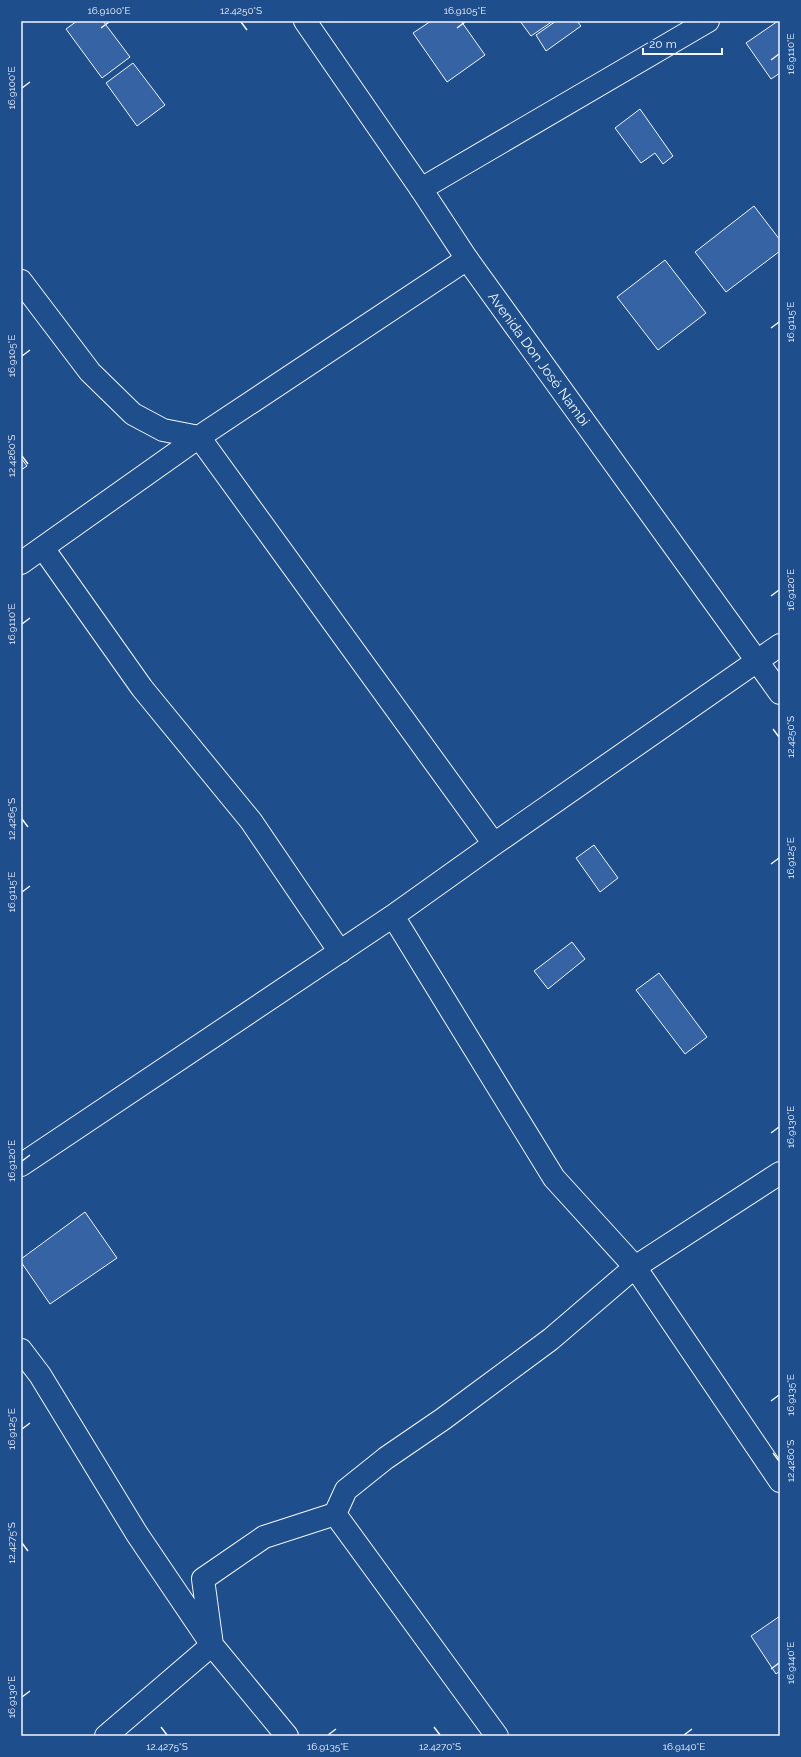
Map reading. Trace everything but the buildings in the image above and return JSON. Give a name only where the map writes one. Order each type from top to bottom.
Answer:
[{"type":"street","name":"Avenida Don José Nambi","points":[[305,21],[421,189],[467,259],[780,693]]},
{"type":"street","points":[[421,189],[708,21]]},
{"type":"street","points":[[21,563],[199,437],[467,259]]},
{"type":"street","points":[[21,281],[90,372],[133,414],[163,430],[199,437],[494,844]]},
{"type":"street","points":[[43,548],[142,688],[251,821],[340,952]]},
{"type":"street","points":[[21,1165],[393,916],[780,645]]},
{"type":"street","points":[[393,916],[554,1178],[635,1267],[780,1481]]},
{"type":"street","points":[[212,1645],[203,1579],[264,1537],[335,1514],[346,1490],[386,1458],[443,1420],[552,1339],[635,1267],[780,1173]]},
{"type":"street","points":[[21,1350],[40,1375],[137,1534],[212,1645],[287,1736]]},
{"type":"street","points":[[335,1514],[497,1736]]},
{"type":"street","points":[[106,1736],[212,1645]]}]
